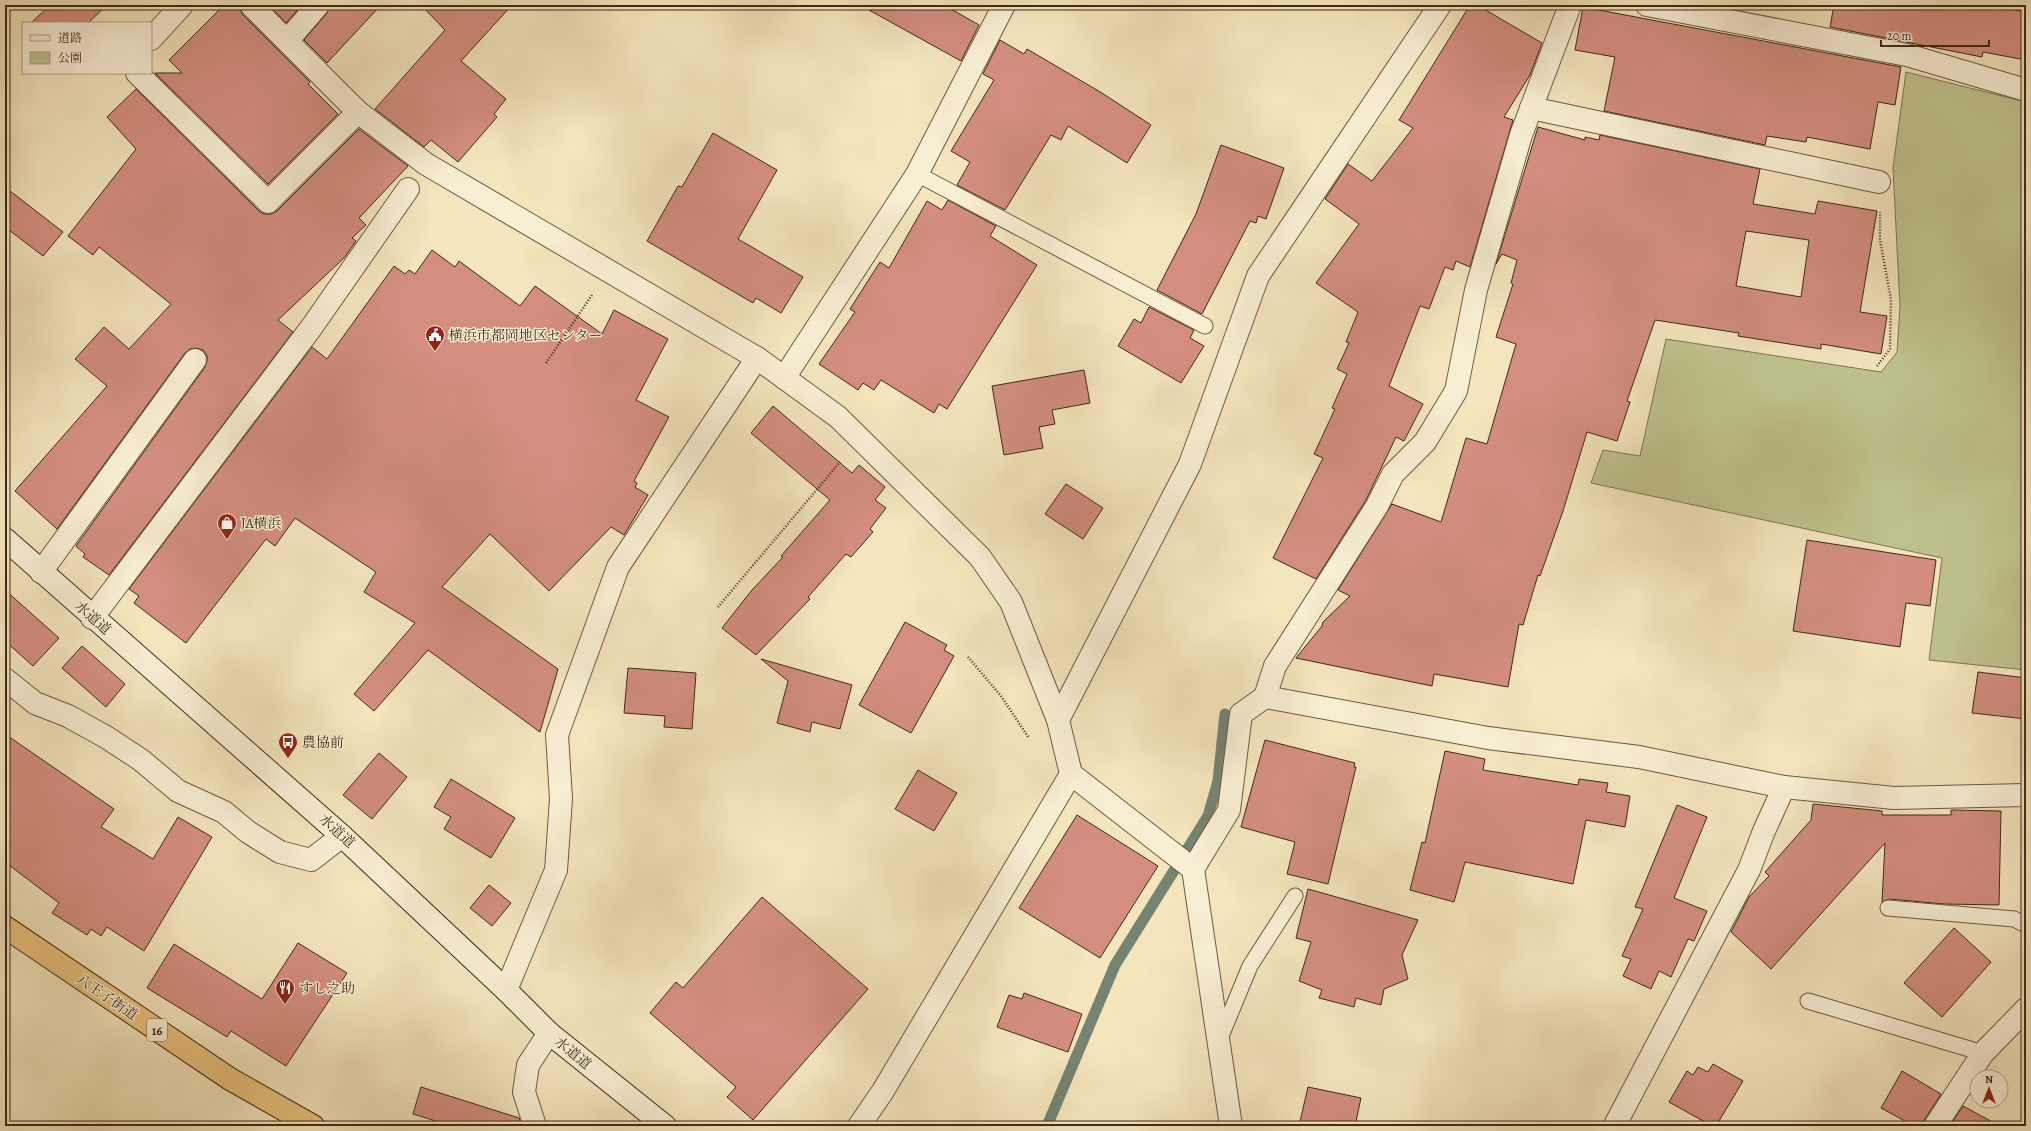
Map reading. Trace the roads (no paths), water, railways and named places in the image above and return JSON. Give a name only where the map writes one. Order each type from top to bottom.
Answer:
[{"type":"highway","name":"八王子街道","points":[[5,928],[230,1079],[313,1126]]},
{"type":"street","points":[[152,38],[182,5]]},
{"type":"street","points":[[250,5],[358,112],[426,164],[757,358],[838,417],[980,557],[1011,602],[1058,720],[1071,774],[1193,869]]},
{"type":"street","points":[[287,41],[318,5]]},
{"type":"street","points":[[784,378],[917,174],[1004,5]]},
{"type":"street","points":[[1058,720],[1190,464],[1258,276],[1440,5]]},
{"type":"street","points":[[1231,1126],[1193,869],[1229,810],[1241,714],[1265,697],[1275,666],[1377,506],[1394,474],[1425,442],[1456,392],[1476,290],[1521,135],[1570,5]]},
{"type":"street","points":[[1647,5],[1907,55],[2026,90]]},
{"type":"street","points":[[138,74],[268,202],[358,112]]},
{"type":"street","points":[[1531,108],[1880,182]]},
{"type":"street","points":[[92,618],[311,328],[408,189]]},
{"type":"street","points":[[506,990],[556,870],[561,799],[557,735],[618,567],[757,358]]},
{"type":"street","points":[[41,572],[195,360]]},
{"type":"street","name":"水道道","points":[[5,539],[92,618],[342,836],[506,990],[549,1033],[665,1126]]},
{"type":"street","points":[[5,679],[35,703],[68,716],[106,737],[141,760],[178,791],[224,812],[248,832],[280,852],[310,860],[342,836]]},
{"type":"street","points":[[1265,697],[1488,738],[1639,757],[1784,787],[1894,798],[2026,795]]},
{"type":"street","points":[[859,1126],[888,1084],[1071,774]]},
{"type":"street","points":[[1616,1123],[1749,870],[1764,831],[1784,787]]},
{"type":"street","points":[[1935,1126],[1983,1054],[2026,1009]]},
{"type":"street","points":[[535,1126],[524,1092],[528,1066],[549,1033]]},
{"type":"lane","points":[[917,174],[1205,326]]},
{"type":"lane","points":[[1218,1043],[1250,966],[1295,896]]},
{"type":"lane","points":[[1888,908],[2014,919],[2026,925]]},
{"type":"lane","points":[[1808,1001],[1983,1054]]},
{"type":"waterway","points":[[1047,1126],[1115,965],[1208,816],[1218,781],[1225,714]]},
{"type":"place","name":"横浜市都岡地区センター","points":[[435,352]]},
{"type":"place","name":"JA横浜","points":[[227,540]]},
{"type":"place","name":"農協前","points":[[288,759]]},
{"type":"place","name":"すし之助","points":[[285,1005]]}]
